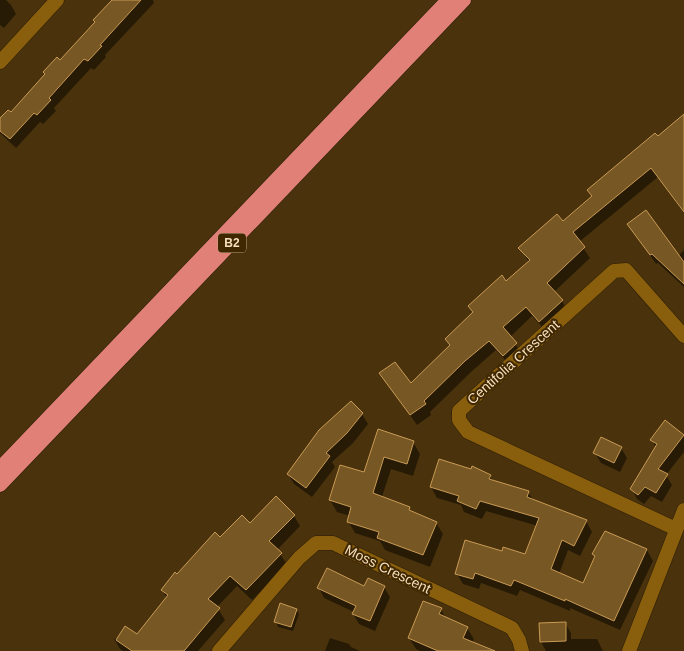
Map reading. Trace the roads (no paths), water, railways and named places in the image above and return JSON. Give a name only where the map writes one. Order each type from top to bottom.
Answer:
[{"type":"highway","name":"B2","points":[[0,468],[448,0]]},
{"type":"highway","name":"B2","points":[[0,485],[464,0]]},
{"type":"street","points":[[0,62],[57,0]]},
{"type":"street","name":"Centifolia Crescent","points":[[676,529],[468,432],[459,420],[459,411],[614,272],[626,270],[684,336]]},
{"type":"street","points":[[629,651],[684,510]]},
{"type":"street","name":"Moss Crescent","points":[[219,651],[299,558],[316,543],[333,543],[512,628],[519,640],[522,651]]}]
